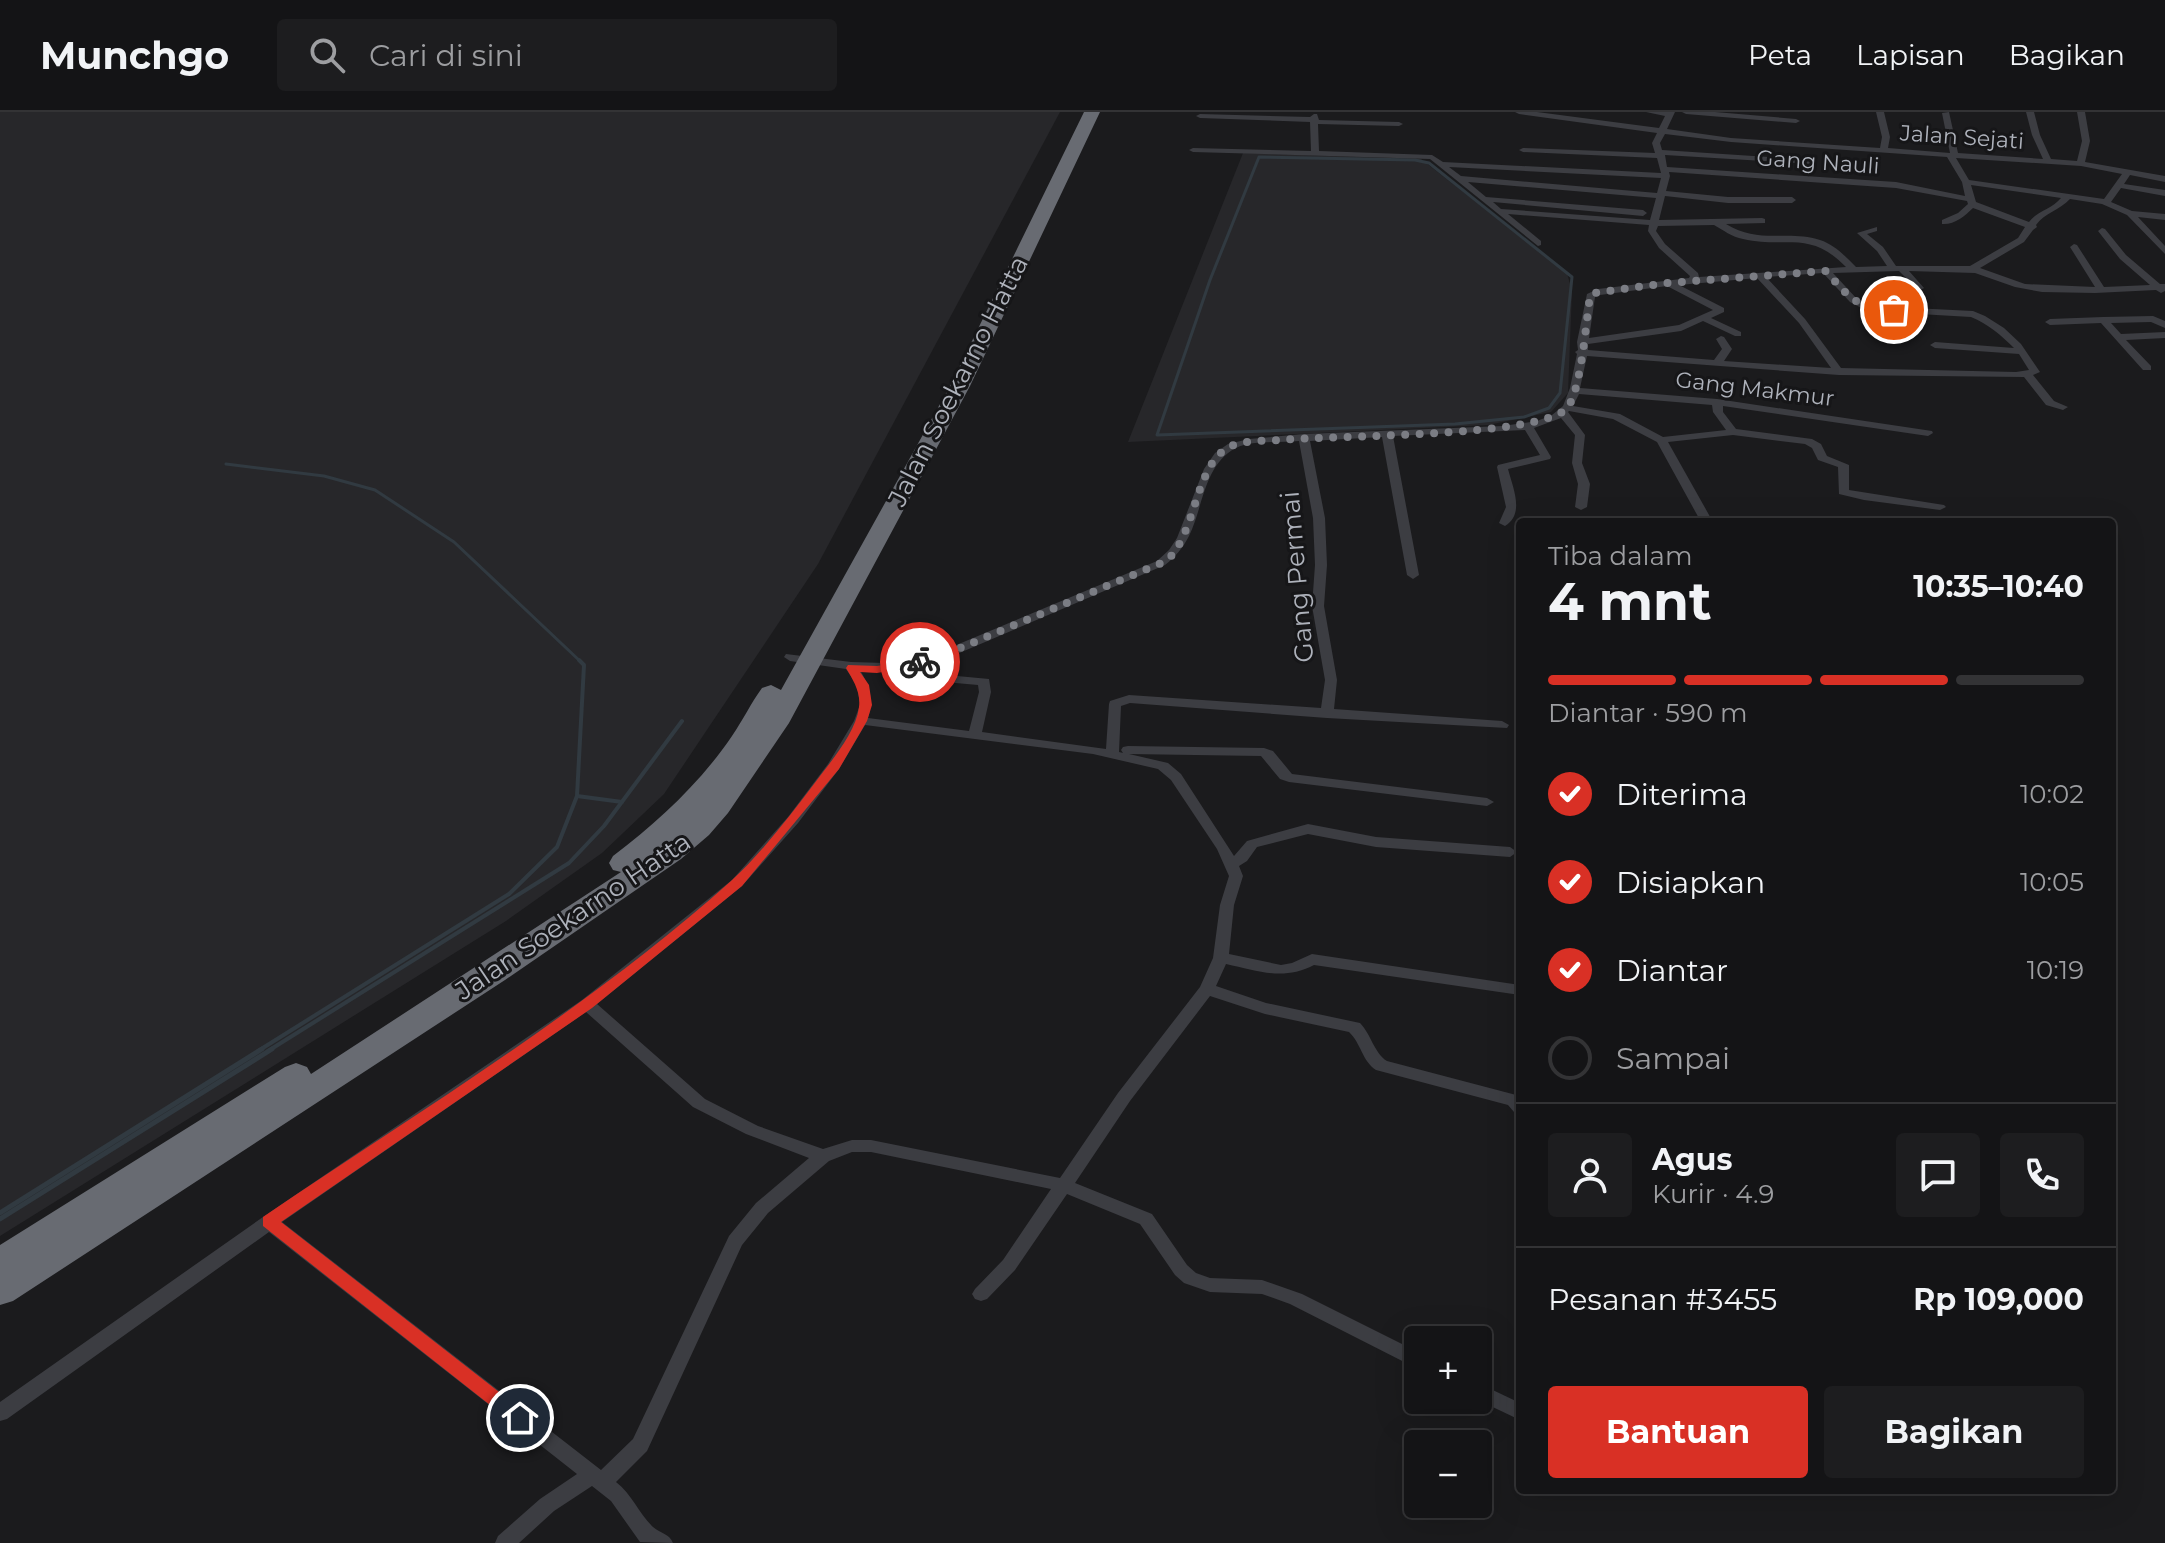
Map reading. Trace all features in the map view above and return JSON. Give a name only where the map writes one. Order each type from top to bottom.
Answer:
[{"type":"highway","name":"Jalan Soekarno Hatta","points":[[0,1290],[494,972],[671,852],[699,829],[741,776],[776,723],[799,658],[960,354],[1076,112]]},
{"type":"highway","name":"Jalan Soekarno Hatta","points":[[0,1263],[573,899],[643,849],[688,807],[799,658],[960,386],[1092,112]]},
{"type":"street","name":"Jalan Sejati","points":[[1519,112],[1659,133],[2048,161],[2165,179]]},
{"type":"street","points":[[1650,112],[1670,113],[1656,143],[1664,172],[1653,236],[1695,275],[1693,280]]},
{"type":"street","points":[[1686,112],[1796,121]]},
{"type":"street","points":[[1880,112],[1886,137],[1884,150]]},
{"type":"street","points":[[2030,112],[2048,161]]},
{"type":"street","points":[[2081,112],[2086,141],[2081,164]]},
{"type":"street","points":[[1945,222],[1961,215],[1971,202],[1966,182],[1952,156],[1946,113]]},
{"type":"street","points":[[1200,116],[1315,118],[1399,124]]},
{"type":"street","points":[[1315,118],[1315,153]]},
{"type":"street","name":"Gang Nauli","points":[[1193,150],[1427,156],[1444,164],[1896,185],[1971,202],[2033,227]]},
{"type":"street","points":[[1523,150],[1812,162]]},
{"type":"street","points":[[1444,164],[1538,243]]},
{"type":"street","points":[[2107,202],[2128,172]]},
{"type":"street","points":[[1460,179],[1728,200],[1792,200]]},
{"type":"street","points":[[1966,182],[2058,193],[2107,202],[2111,207],[2130,213],[2165,217]]},
{"type":"street","points":[[2121,186],[2165,193]]},
{"type":"street","points":[[1972,269],[2021,240],[2033,227],[2036,218],[2060,205],[2067,197]]},
{"type":"street","points":[[1482,199],[1654,219]]},
{"type":"street","points":[[1499,211],[1713,222],[1762,221]]},
{"type":"street","points":[[2130,213],[2165,251]]},
{"type":"street","points":[[1713,222],[1741,236],[1817,241],[1829,245],[1854,266]]},
{"type":"street","points":[[1874,229],[1861,233],[1919,288]]},
{"type":"street","points":[[2102,231],[2123,257],[2162,289]]},
{"type":"street","points":[[2074,247],[2100,288]]},
{"type":"street","points":[[1565,410],[1577,391],[1581,347],[1592,294],[1693,280],[1826,271],[1854,266],[1972,269],[2026,287],[2162,289]]},
{"type":"street","points":[[1581,347],[1717,363],[1839,372],[2035,372],[2001,332],[1973,314],[1870,309],[1853,300],[1826,271]]},
{"type":"street","points":[[1759,275],[1787,301],[1819,340],[1839,372]]},
{"type":"street","points":[[1581,347],[1681,328],[1706,319],[1720,308],[1667,283]]},
{"type":"street","points":[[1706,319],[1738,334]]},
{"type":"street","points":[[2050,322],[2153,319],[2165,333]]},
{"type":"street","points":[[2103,320],[2147,368]]},
{"type":"street","points":[[2119,337],[2165,333]]},
{"type":"street","points":[[1717,363],[1727,349],[1721,339]]},
{"type":"street","points":[[1935,345],[2020,351]]},
{"type":"street","points":[[2027,374],[2050,403],[2063,407]]},
{"type":"street","name":"Gang Makmur","points":[[1577,391],[1717,402],[1928,433]]},
{"type":"street","points":[[1717,402],[1718,412],[1733,432]]},
{"type":"street","points":[[799,658],[852,668],[911,665],[946,654],[1161,563],[1169,558],[1183,538],[1203,484],[1225,450],[1238,444],[1304,437],[1387,435],[1527,425],[1565,410],[1616,416],[1661,440],[1696,439],[1733,432],[1815,444],[1822,458],[1844,465],[1843,492],[1940,507]]},
{"type":"street","points":[[1565,410],[1580,435],[1577,463],[1584,484],[1581,507]]},
{"type":"street","points":[[1505,523],[1512,507],[1502,467],[1546,457],[1527,425]]},
{"type":"street","points":[[1387,435],[1413,575]]},
{"type":"street","name":"Gang Permai","points":[[1304,437],[1319,518],[1321,565],[1318,606],[1331,680],[1327,714]]},
{"type":"street","points":[[1661,440],[1705,518]]},
{"type":"street","points":[[0,1413],[269,1222],[587,1004],[737,883],[826,777],[861,721],[866,705],[863,685],[852,668]]},
{"type":"street","points":[[877,669],[889,673],[971,678],[984,682],[985,692],[975,735]]},
{"type":"street","points":[[1112,752],[1115,704],[1123,699],[1502,725]]},
{"type":"street","points":[[861,721],[1112,752],[1149,761],[1170,771],[1232,863],[1236,876],[1227,905],[1221,958],[1207,989],[1124,1097],[1009,1265],[981,1294]]},
{"type":"street","points":[[1112,752],[1264,752],[1269,753],[1284,776],[1289,778],[1487,802]]},
{"type":"street","points":[[1232,863],[1242,858],[1252,844],[1308,829],[1376,842],[1510,852]]},
{"type":"street","points":[[1221,958],[1281,970],[1290,970],[1306,961],[1317,960],[1516,989]]},
{"type":"street","points":[[1207,989],[1265,1008],[1346,1024],[1361,1034],[1374,1061],[1382,1066],[1516,1103]]},
{"type":"street","points":[[587,1004],[699,1103],[752,1130],[823,1156]]},
{"type":"street","points":[[505,1543],[547,1505],[597,1478],[640,1445],[735,1241],[762,1208],[823,1156],[852,1146],[871,1146],[1063,1185],[1146,1219],[1181,1270],[1190,1278],[1210,1285],[1262,1287],[1296,1299],[1404,1354]]},
{"type":"street","points":[[269,1222],[618,1495],[651,1540]]},
{"type":"street","points":[[1492,1398],[1516,1410]]},
{"type":"shaded area","points":[[0,112],[1060,112],[818,564],[664,794],[602,853],[506,921],[0,1236]]},
{"type":"shaded area","points":[[1243,153],[1421,159],[1567,273],[1572,291],[1568,393],[1551,412],[1488,425],[1128,442]]},
{"type":"waterway","points":[[1259,157],[1415,160],[1429,163],[1572,277],[1560,393],[1549,408],[1524,417],[1455,424],[1157,435],[1210,280],[1259,157]]},
{"type":"waterway","points":[[226,464],[324,476],[375,490],[454,542],[581,662]]},
{"type":"waterway","points":[[577,796],[584,665],[581,662]]},
{"type":"waterway","points":[[622,802],[682,721]]},
{"type":"waterway","points":[[258,1051],[509,894],[557,847],[577,796]]},
{"type":"waterway","points":[[577,796],[622,802]]},
{"type":"waterway","points":[[268,1051],[569,863],[622,802]]},
{"type":"waterway","points":[[0,1213],[262,1049]]},
{"type":"waterway","points":[[0,1219],[272,1049]]},
{"type":"way so far","points":[[920,662],[946,654],[1166,561],[1183,538],[1214,463],[1230,447],[1304,437],[1504,429],[1555,416],[1568,408],[1577,391],[1580,352],[1590,296],[1594,293],[1667,283],[1826,271],[1845,293],[1863,306],[1894,310]]},
{"type":"route","points":[[520,1418],[269,1222],[587,1004],[669,941],[737,883],[807,802],[834,766],[861,721],[866,705],[863,685],[852,668],[895,668],[920,662]]}]
